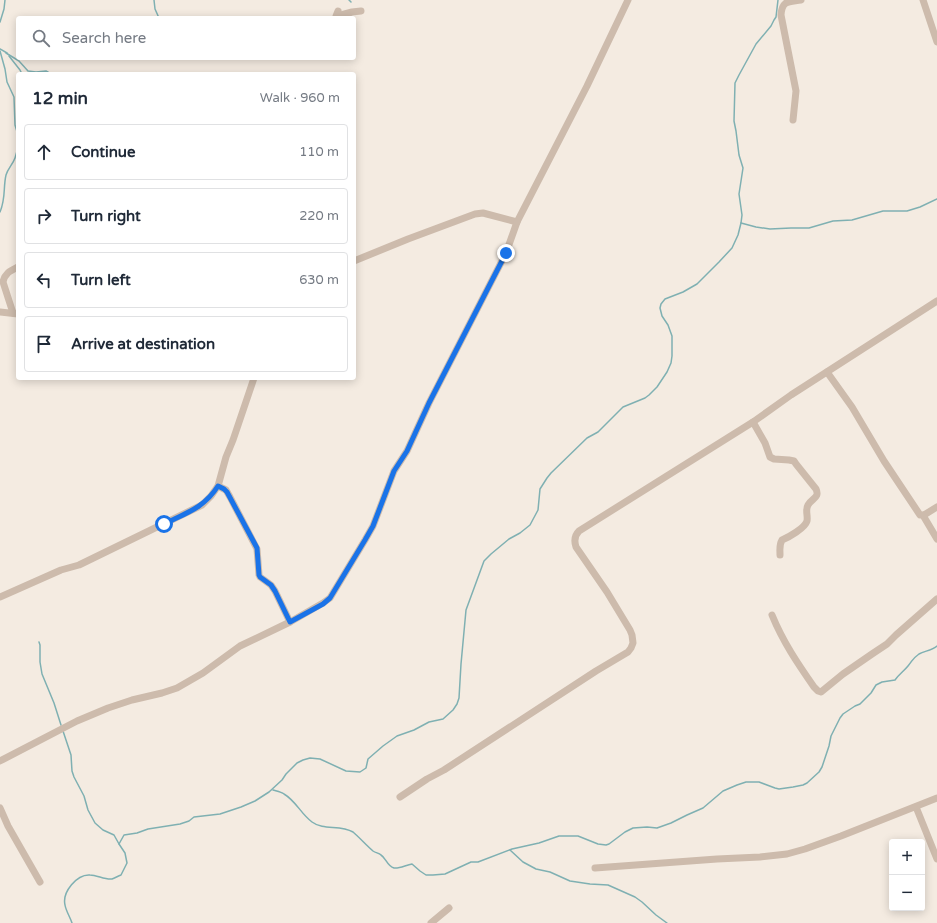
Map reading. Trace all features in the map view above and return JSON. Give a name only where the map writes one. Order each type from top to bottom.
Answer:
[{"type":"street","points":[[0,761],[64,728],[108,708],[177,688],[203,673],[240,646],[290,622],[323,604],[330,598],[376,519],[394,471],[407,451],[429,403],[506,253],[517,222],[587,86],[628,0]]},
{"type":"street","points":[[793,120],[796,91],[781,15],[783,5],[796,0]]},
{"type":"street","points":[[923,0],[937,42]]},
{"type":"street","points":[[338,14],[361,11]]},
{"type":"street","points":[[356,260],[475,214],[483,213],[517,222]]},
{"type":"street","points":[[0,312],[16,314],[3,282],[7,272],[16,268]]},
{"type":"street","points":[[400,797],[628,652],[631,648],[633,643],[632,635],[607,592],[576,547],[574,542],[576,534],[579,531],[753,422],[791,395],[937,301]]},
{"type":"street","points":[[827,372],[852,407],[884,462],[920,515],[924,515],[937,508]]},
{"type":"street","points":[[0,597],[61,570],[79,565],[202,505],[218,486],[226,457],[234,440],[253,380]]},
{"type":"street","points":[[753,422],[765,443],[770,457],[774,459],[794,461],[816,489],[817,493],[817,496],[808,505],[807,520],[805,524],[802,528],[782,540],[780,543],[780,555]]},
{"type":"street","points":[[218,486],[226,490],[258,549],[259,575],[271,585],[275,591],[290,622]]},
{"type":"street","points":[[924,515],[937,539]]},
{"type":"street","points":[[772,615],[780,635],[794,657],[814,687],[821,692],[887,644],[937,599]]},
{"type":"street","points":[[595,868],[787,854],[841,836],[937,798]]},
{"type":"street","points":[[916,807],[937,859]]},
{"type":"street","points":[[0,808],[8,826],[40,882]]},
{"type":"street","points":[[431,923],[449,908]]},
{"type":"waterway","points":[[0,22],[5,0]]},
{"type":"waterway","points":[[154,0],[155,9],[158,16]]},
{"type":"waterway","points":[[72,923],[65,905],[68,890],[80,877],[85,875],[93,875],[109,879],[121,875],[127,863],[125,853],[119,844],[124,835],[137,833],[148,829],[180,824],[189,821],[194,817],[220,814],[241,807],[255,801],[269,792],[297,763],[310,758],[320,759],[346,771],[360,772],[366,768],[368,759],[397,736],[414,730],[429,722],[443,719],[453,710],[459,698],[466,610],[484,561],[509,539],[530,525],[538,510],[540,489],[551,473],[587,438],[598,432],[623,407],[645,398],[657,387],[667,372],[672,356],[672,336],[668,325],[662,316],[660,308],[661,304],[665,299],[683,292],[697,284],[732,248],[738,235],[742,215],[739,194],[743,168],[739,155],[734,121],[735,83],[756,44],[771,26],[776,17],[778,0]]},
{"type":"waterway","points":[[0,49],[7,53]]},
{"type":"waterway","points":[[0,51],[7,82],[14,97],[16,128]]},
{"type":"waterway","points":[[6,53],[16,59]]},
{"type":"waterway","points":[[9,56],[21,72]]},
{"type":"waterway","points":[[17,60],[28,71],[36,72]]},
{"type":"waterway","points":[[36,72],[48,72]]},
{"type":"waterway","points":[[0,212],[3,202],[6,175],[16,154]]},
{"type":"waterway","points":[[741,223],[770,229],[809,228],[833,221],[852,220],[883,211],[907,211],[937,199]]},
{"type":"waterway","points":[[39,642],[42,674],[61,725]]},
{"type":"waterway","points":[[273,790],[288,797],[308,819],[317,825],[343,828],[353,832],[373,851],[383,856],[392,867],[398,868],[412,864],[426,875],[445,874],[471,862],[478,862],[512,849],[539,843],[559,836],[578,836],[598,844],[606,845],[633,828],[657,828],[671,823],[703,808],[723,791],[746,782],[759,782],[779,789],[807,783],[819,772],[822,767],[831,736],[843,714],[860,704],[871,693],[876,685],[882,682],[895,680],[914,658],[919,654],[937,646]]},
{"type":"waterway","points":[[63,731],[71,755],[72,771],[84,796],[88,810],[95,823],[103,830],[114,835],[119,844]]},
{"type":"waterway","points":[[510,850],[523,862],[536,869],[550,872],[570,881],[608,885],[635,897],[667,923]]},
{"type":"route","points":[[164,524],[198,508],[211,496],[218,486],[227,492],[258,549],[259,575],[271,585],[275,591],[290,622],[328,601],[336,590],[373,526],[394,471],[407,451],[429,403],[506,253]]}]
